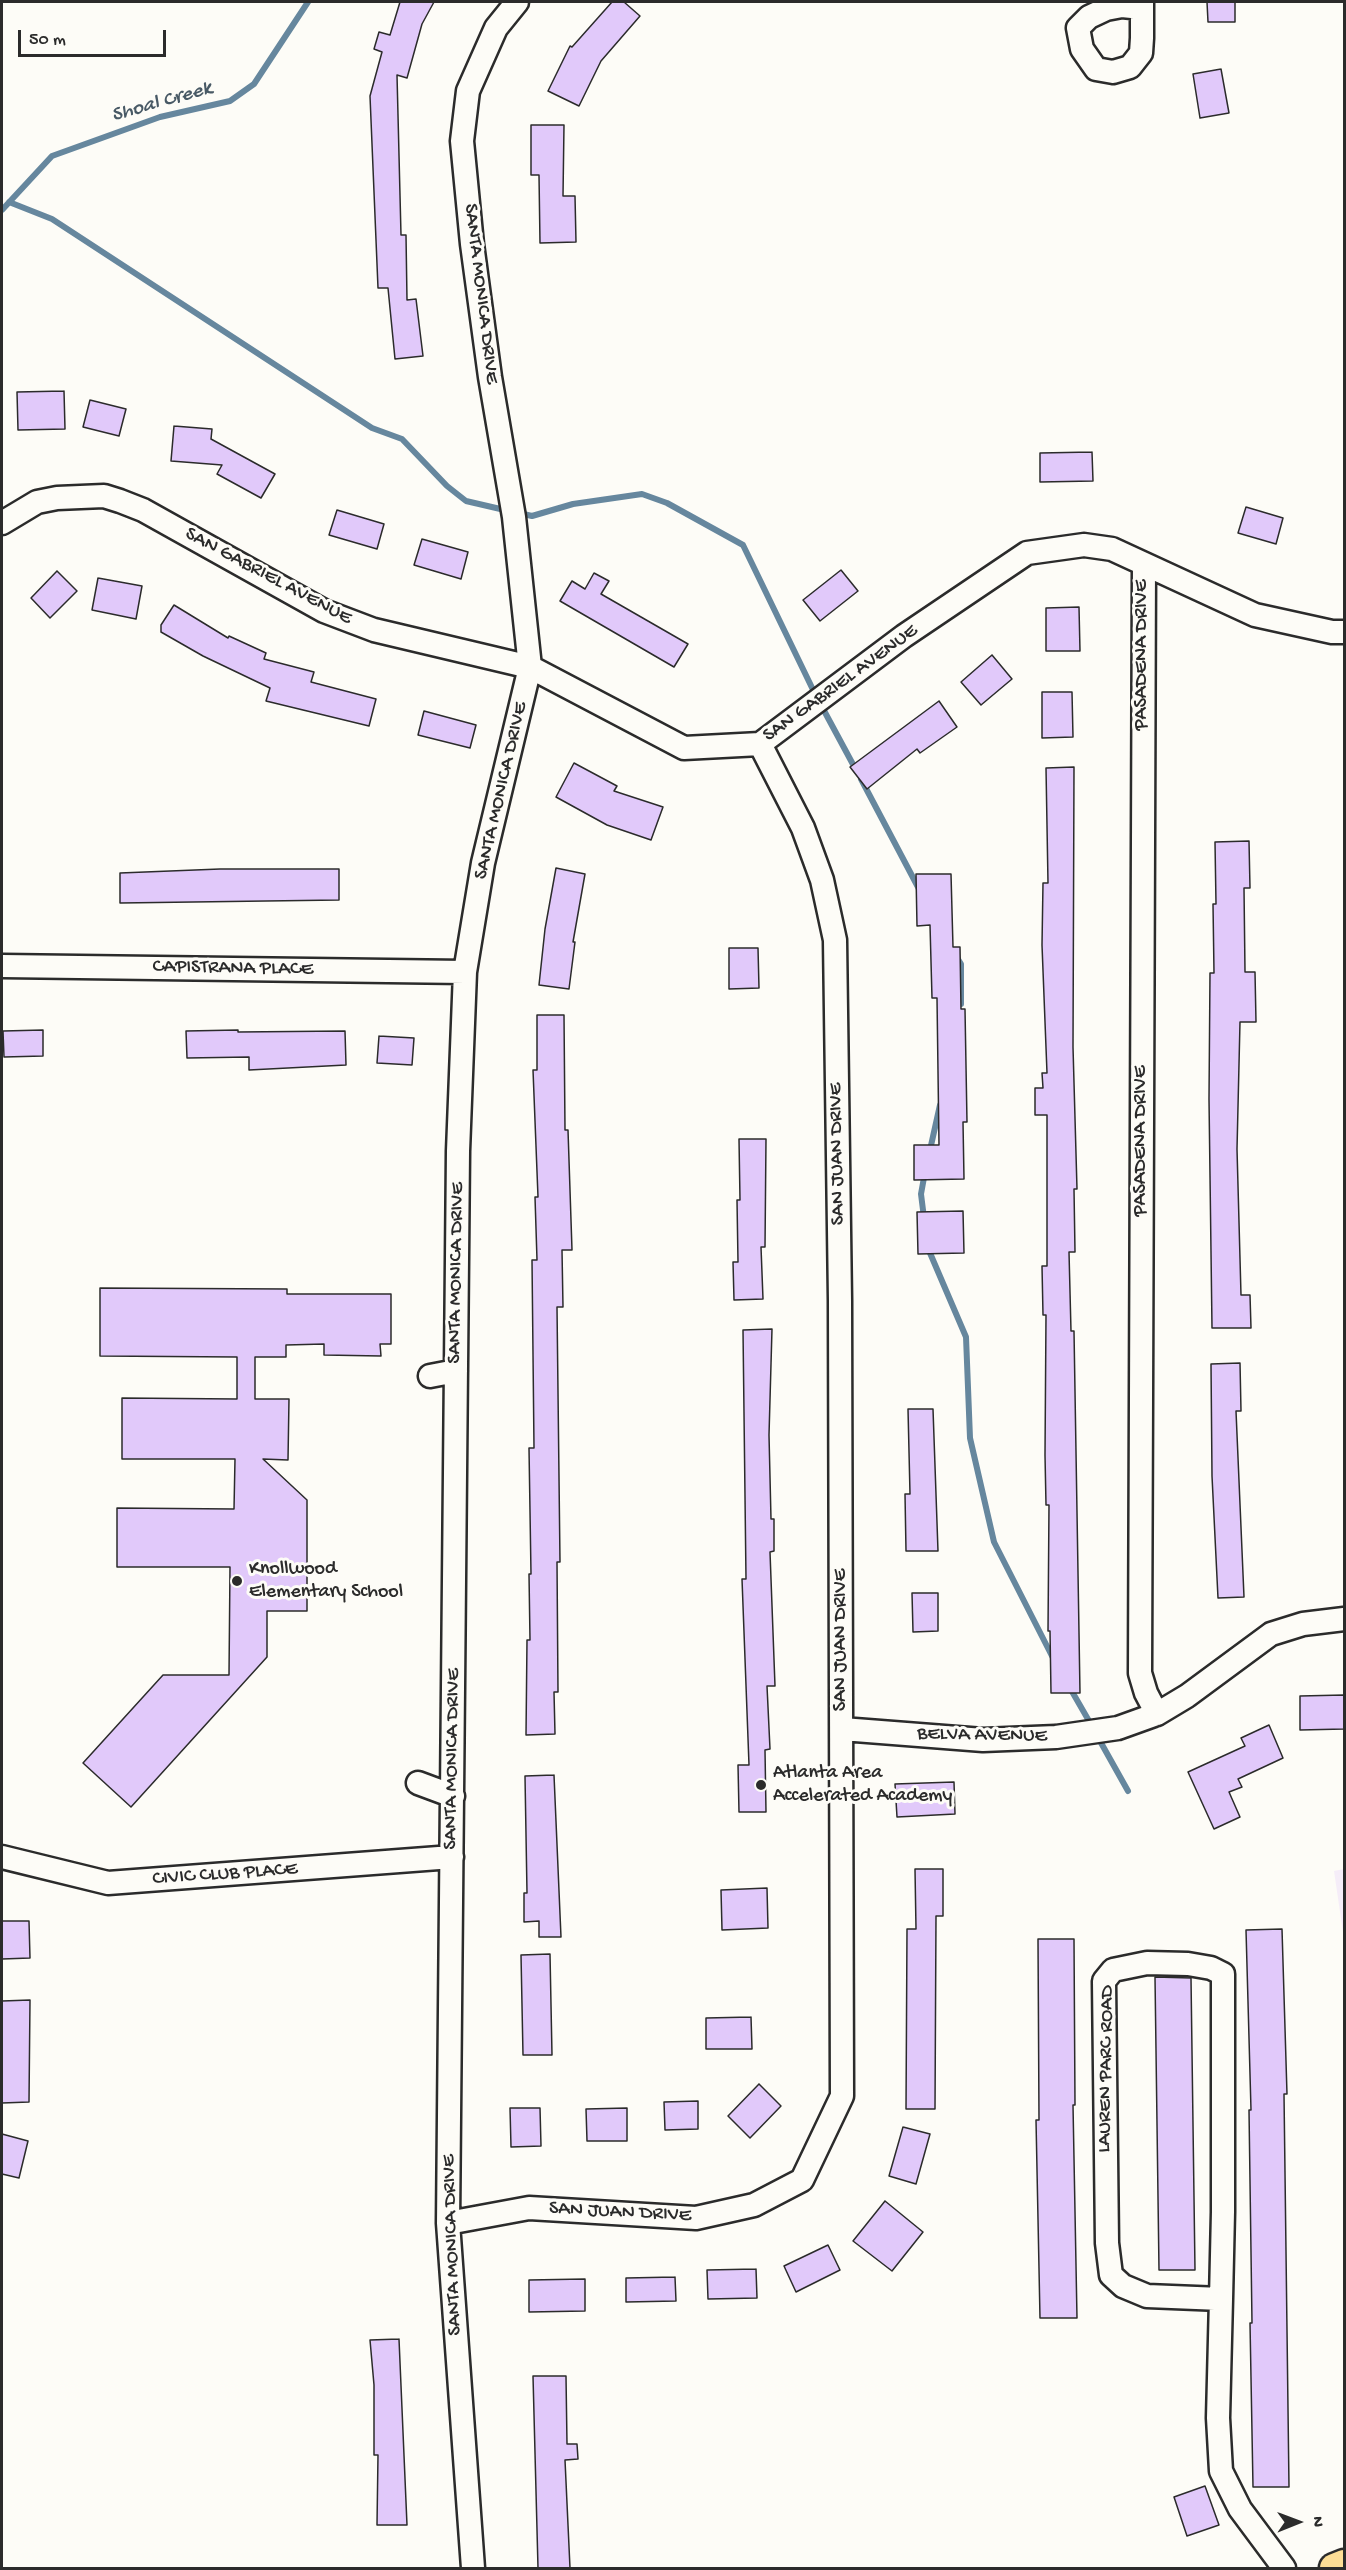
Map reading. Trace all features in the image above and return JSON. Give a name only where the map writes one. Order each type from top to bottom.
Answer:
[{"type":"main road","points":[[1334,2568],[1344,2564]]},
{"type":"street","name":"SANTA MONICA DRIVE","points":[[473,2568],[448,2223],[458,1151],[465,972],[483,863],[530,667],[514,517],[490,377],[472,244],[462,141],[468,91],[496,28],[517,2]]},
{"type":"street","name":"SAN GABRIEL AVENUE","points":[[2,523],[37,502],[80,495],[104,496],[143,510],[324,611],[374,630],[530,667],[684,748],[760,744],[904,636],[1027,553],[1084,545],[1112,549],[1255,615],[1332,632],[1344,632]]},
{"type":"street","name":"PASADENA DRIVE","points":[[1144,564],[1140,1673],[1146,1693],[1157,1713]]},
{"type":"street","name":"SAN JUAN DRIVE","points":[[448,2223],[529,2208],[696,2218],[754,2205],[801,2180],[842,2096],[842,1729],[835,940],[822,880],[803,828],[760,744]]},
{"type":"street","name":"CAPISTRANA PLACE","points":[[2,966],[465,972]]},
{"type":"street","points":[[430,1376],[456,1371]]},
{"type":"street","name":"BELVA AVENUE","points":[[842,1729],[983,1740],[1056,1737],[1118,1728],[1157,1713],[1187,1696],[1271,1634],[1303,1624],[1344,1619]]},
{"type":"street","points":[[418,1783],[453,1796]]},
{"type":"street","name":"CIVIC CLUB PLACE","points":[[2,1857],[108,1883],[452,1857]]},
{"type":"street","name":"LAUREN PARC ROAD","points":[[1221,2299],[1147,2296],[1123,2286],[1111,2275],[1107,2242],[1104,1981],[1113,1970],[1147,1963],[1188,1964],[1211,1968],[1222,1974],[1221,2299],[1218,2418],[1221,2471],[1240,2509],[1284,2568]]},
{"type":"shaded area","points":[[1344,1869],[1344,1939],[1334,1871]]},
{"type":"building","points":[[400,2],[434,2],[422,24],[407,78],[397,75],[401,235],[406,235],[407,300],[416,299],[423,356],[395,359],[388,288],[378,288],[370,96],[382,52],[374,49],[379,32],[390,35]]},
{"type":"building","points":[[612,2],[624,2],[640,16],[601,61],[579,106],[548,91],[570,46],[572,47]]},
{"type":"building","points":[[1207,2],[1235,2],[1235,22],[1208,22]]},
{"type":"building","points":[[1221,69],[1229,113],[1200,118],[1193,74]]},
{"type":"building","points":[[531,125],[564,125],[563,196],[575,196],[576,242],[540,243],[539,175],[531,175]]},
{"type":"building","points":[[64,391],[65,429],[18,430],[17,392]]},
{"type":"building","points":[[90,400],[126,409],[119,436],[83,427]]},
{"type":"building","points":[[174,426],[212,429],[211,439],[275,474],[261,498],[217,474],[222,465],[171,461]]},
{"type":"building","points":[[1092,452],[1093,481],[1040,482],[1040,453]]},
{"type":"building","points":[[1246,507],[1283,518],[1276,544],[1238,533]]},
{"type":"building","points":[[337,510],[384,524],[377,549],[329,535]]},
{"type":"building","points":[[422,539],[468,552],[461,579],[414,565]]},
{"type":"building","points":[[841,570],[858,591],[820,621],[803,600]]},
{"type":"building","points":[[57,571],[77,591],[50,618],[31,598]]},
{"type":"building","points":[[594,573],[609,581],[601,594],[688,644],[674,667],[560,601],[572,581],[585,589]]},
{"type":"building","points":[[98,578],[142,586],[136,619],[92,610]]},
{"type":"building","points":[[174,605],[228,638],[229,636],[266,653],[264,659],[314,672],[311,682],[376,699],[369,726],[266,701],[270,688],[203,656],[161,632],[161,625]]},
{"type":"building","points":[[1079,607],[1080,651],[1046,651],[1046,608]]},
{"type":"building","points":[[992,655],[1012,679],[981,705],[961,682]]},
{"type":"building","points":[[1042,692],[1072,692],[1073,737],[1042,738]]},
{"type":"building","points":[[939,701],[957,727],[920,753],[917,749],[867,789],[850,767]]},
{"type":"building","points":[[424,711],[476,725],[470,748],[418,735]]},
{"type":"building","points":[[574,763],[617,786],[614,791],[663,807],[651,840],[607,825],[556,797]]},
{"type":"building","points":[[1074,767],[1073,1047],[1077,1189],[1074,1189],[1075,1252],[1069,1252],[1071,1331],[1074,1331],[1080,1693],[1051,1693],[1050,1631],[1048,1631],[1049,1505],[1046,1505],[1045,1455],[1046,1315],[1043,1315],[1042,1266],[1047,1266],[1047,1115],[1035,1115],[1035,1088],[1043,1088],[1042,1073],[1047,1073],[1042,945],[1043,883],[1048,883],[1046,768]]},
{"type":"building","points":[[1249,841],[1250,888],[1244,888],[1245,972],[1255,972],[1256,1022],[1240,1022],[1237,1149],[1241,1295],[1250,1295],[1251,1328],[1212,1328],[1209,1099],[1210,973],[1214,973],[1213,904],[1216,904],[1215,842]]},
{"type":"building","points":[[556,868],[585,874],[573,942],[575,942],[569,989],[539,985],[545,929]]},
{"type":"building","points":[[220,869],[339,869],[339,900],[120,903],[120,873]]},
{"type":"building","points":[[916,874],[951,874],[953,947],[960,947],[961,1009],[965,1009],[967,1122],[963,1122],[964,1179],[914,1180],[914,1145],[939,1145],[937,998],[932,998],[930,925],[917,926]]},
{"type":"building","points":[[729,948],[758,948],[759,988],[729,989]]},
{"type":"building","points":[[537,1015],[564,1015],[565,1130],[568,1130],[572,1250],[562,1250],[563,1307],[557,1307],[560,1562],[557,1562],[558,1692],[554,1692],[555,1734],[526,1735],[527,1640],[530,1640],[529,1574],[531,1574],[529,1448],[534,1448],[532,1260],[537,1260],[535,1197],[538,1197],[533,1070],[537,1070]]},
{"type":"building","points":[[43,1030],[43,1056],[4,1057],[3,1031]]},
{"type":"building","points":[[238,1030],[238,1032],[345,1031],[346,1065],[249,1070],[249,1057],[187,1058],[186,1031]]},
{"type":"building","points":[[379,1036],[414,1038],[412,1065],[377,1063]]},
{"type":"building","points":[[739,1139],[766,1139],[765,1247],[761,1247],[763,1299],[734,1300],[733,1262],[738,1262],[737,1200],[740,1200]]},
{"type":"building","points":[[963,1211],[964,1253],[918,1254],[917,1212]]},
{"type":"building","points":[[100,1288],[287,1289],[287,1294],[391,1294],[391,1344],[380,1344],[381,1356],[324,1355],[324,1344],[286,1345],[286,1357],[255,1357],[255,1399],[289,1399],[288,1460],[263,1459],[307,1500],[307,1611],[267,1611],[267,1657],[131,1807],[83,1763],[163,1675],[229,1675],[230,1567],[117,1567],[117,1508],[234,1509],[235,1459],[122,1459],[122,1398],[237,1399],[237,1357],[100,1356]]},
{"type":"building","points":[[772,1329],[769,1435],[771,1519],[774,1519],[774,1551],[770,1552],[775,1686],[767,1686],[770,1749],[765,1750],[766,1812],[739,1812],[738,1765],[749,1765],[742,1579],[746,1579],[743,1330]]},
{"type":"building","points":[[1240,1363],[1241,1411],[1236,1411],[1244,1597],[1218,1598],[1212,1476],[1211,1364]]},
{"type":"building","points":[[908,1409],[933,1409],[938,1551],[906,1551],[905,1494],[910,1494]]},
{"type":"building","points":[[912,1593],[938,1593],[938,1631],[913,1632]]},
{"type":"building","points":[[1344,1695],[1344,1729],[1300,1730],[1300,1696]]},
{"type":"building","points":[[1269,1725],[1283,1758],[1238,1779],[1242,1787],[1229,1792],[1240,1817],[1214,1829],[1188,1772],[1245,1746],[1241,1738]]},
{"type":"building","points":[[554,1775],[561,1937],[539,1937],[539,1921],[524,1922],[524,1893],[527,1893],[525,1776]]},
{"type":"building","points":[[954,1782],[955,1814],[897,1817],[895,1784]]},
{"type":"building","points":[[915,1869],[943,1869],[943,1916],[936,1916],[935,2109],[906,2109],[907,1929],[916,1929]]},
{"type":"building","points":[[767,1888],[768,1928],[722,1930],[721,1890]]},
{"type":"building","points":[[2,1921],[29,1921],[30,1958],[2,1959]]},
{"type":"building","points":[[1282,1929],[1287,2094],[1284,2094],[1289,2487],[1253,2487],[1250,2323],[1252,2323],[1249,2110],[1251,2110],[1246,1930]]},
{"type":"building","points":[[1038,1939],[1074,1939],[1075,2105],[1073,2105],[1077,2318],[1040,2318],[1036,2120],[1039,2120]]},
{"type":"building","points":[[550,1954],[552,2055],[523,2055],[521,1955]]},
{"type":"building","points":[[1155,1977],[1191,1978],[1195,2270],[1159,2270]]},
{"type":"building","points":[[30,2000],[29,2102],[2,2103],[2,2001]]},
{"type":"building","points":[[751,2017],[752,2049],[706,2049],[706,2018]]},
{"type":"building","points":[[759,2084],[781,2106],[750,2138],[728,2116]]},
{"type":"building","points":[[698,2101],[698,2129],[665,2130],[664,2102]]},
{"type":"building","points":[[510,2108],[540,2108],[541,2146],[511,2147]]},
{"type":"building","points":[[627,2108],[627,2141],[587,2141],[586,2109]]},
{"type":"building","points":[[903,2127],[930,2134],[916,2184],[889,2176]]},
{"type":"building","points":[[2,2134],[28,2141],[19,2178],[2,2174]]},
{"type":"building","points":[[885,2201],[923,2232],[892,2271],[853,2241]]},
{"type":"building","points":[[828,2245],[840,2270],[796,2292],[784,2266]]},
{"type":"building","points":[[756,2269],[757,2298],[708,2299],[707,2270]]},
{"type":"building","points":[[675,2277],[676,2301],[626,2302],[626,2278]]},
{"type":"building","points":[[585,2279],[585,2311],[529,2312],[529,2280]]},
{"type":"building","points":[[399,2339],[407,2525],[377,2525],[378,2455],[374,2455],[374,2385],[370,2340]]},
{"type":"building","points":[[533,2376],[566,2376],[567,2444],[577,2444],[578,2459],[565,2460],[570,2568],[538,2568]]},
{"type":"building","points":[[1205,2486],[1219,2525],[1187,2536],[1174,2497]]},
{"type":"waterway","name":"Shoal Creek","points":[[2,210],[52,156],[160,117],[230,101],[254,84],[308,2]]},
{"type":"waterway","points":[[9,202],[52,219],[372,428],[402,439],[447,486],[466,501],[509,511]]},
{"type":"waterway","points":[[519,513],[532,516],[573,504],[642,494],[667,503],[743,545],[816,696]]},
{"type":"waterway","points":[[821,705],[856,770]]},
{"type":"waterway","points":[[861,779],[919,889]]},
{"type":"waterway","points":[[956,956],[961,964],[961,1004]]},
{"type":"waterway","points":[[930,1150],[940,1105]]},
{"type":"waterway","points":[[924,1218],[921,1194],[925,1172]]},
{"type":"waterway","points":[[927,1246],[966,1337],[970,1438],[994,1542],[1053,1658]]},
{"type":"waterway","points":[[1070,1688],[1089,1721]]},
{"type":"waterway","points":[[1100,1741],[1128,1791]]},
{"type":"place","name":"Knollwood Elementary School","points":[[237,1581]]},
{"type":"place","name":"Atlanta Area Accelerated Academy","points":[[761,1785]]}]
